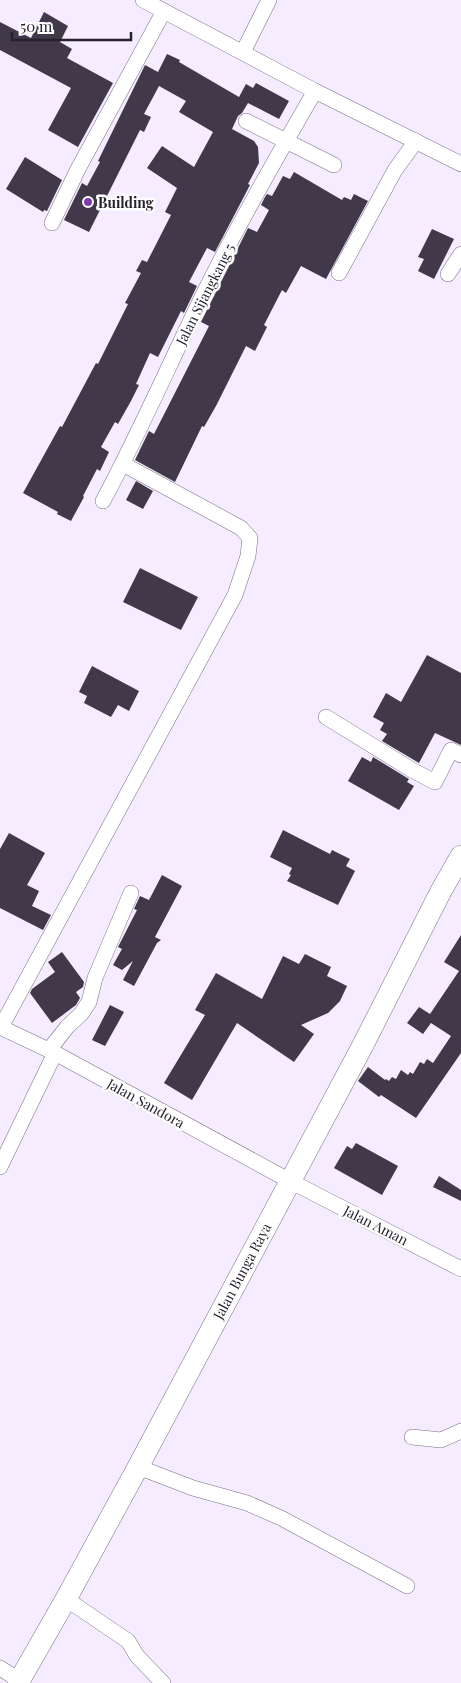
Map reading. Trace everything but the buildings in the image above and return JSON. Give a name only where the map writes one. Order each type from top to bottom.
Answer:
[{"type":"street","points":[[144,0],[315,91],[460,162]]},
{"type":"street","points":[[243,52],[270,0]]},
{"type":"street","points":[[52,223],[96,134],[164,11]]},
{"type":"street","name":"Jalan Sijangkang 5","points":[[103,501],[123,464],[203,295],[315,91]]},
{"type":"street","points":[[246,121],[334,166]]},
{"type":"street","points":[[339,273],[395,170],[416,141]]},
{"type":"street","points":[[448,274],[461,254]]},
{"type":"street","points":[[1,1027],[235,595],[248,556],[250,538],[241,528],[123,464]]},
{"type":"street","points":[[326,717],[435,782],[451,750],[461,755]]},
{"type":"street","name":"Jalan Bunga Raya","points":[[19,1681],[138,1467],[461,856]]},
{"type":"street","points":[[0,1167],[52,1052],[67,1027],[81,1014],[89,1002],[95,978],[131,893]]},
{"type":"street","name":"Jalan Sandora","points":[[1,1027],[52,1052],[290,1181]]},
{"type":"street","name":"Jalan Aman","points":[[290,1181],[461,1269]]},
{"type":"street","points":[[412,1437],[441,1440],[461,1431]]},
{"type":"street","points":[[138,1467],[194,1488],[247,1502],[281,1518],[407,1586]]},
{"type":"street","points":[[66,1599],[128,1641],[137,1656],[163,1683]]},
{"type":"street","points":[[0,1668],[19,1681]]},
{"type":"place","name":"Building","points":[[88,202]]}]
